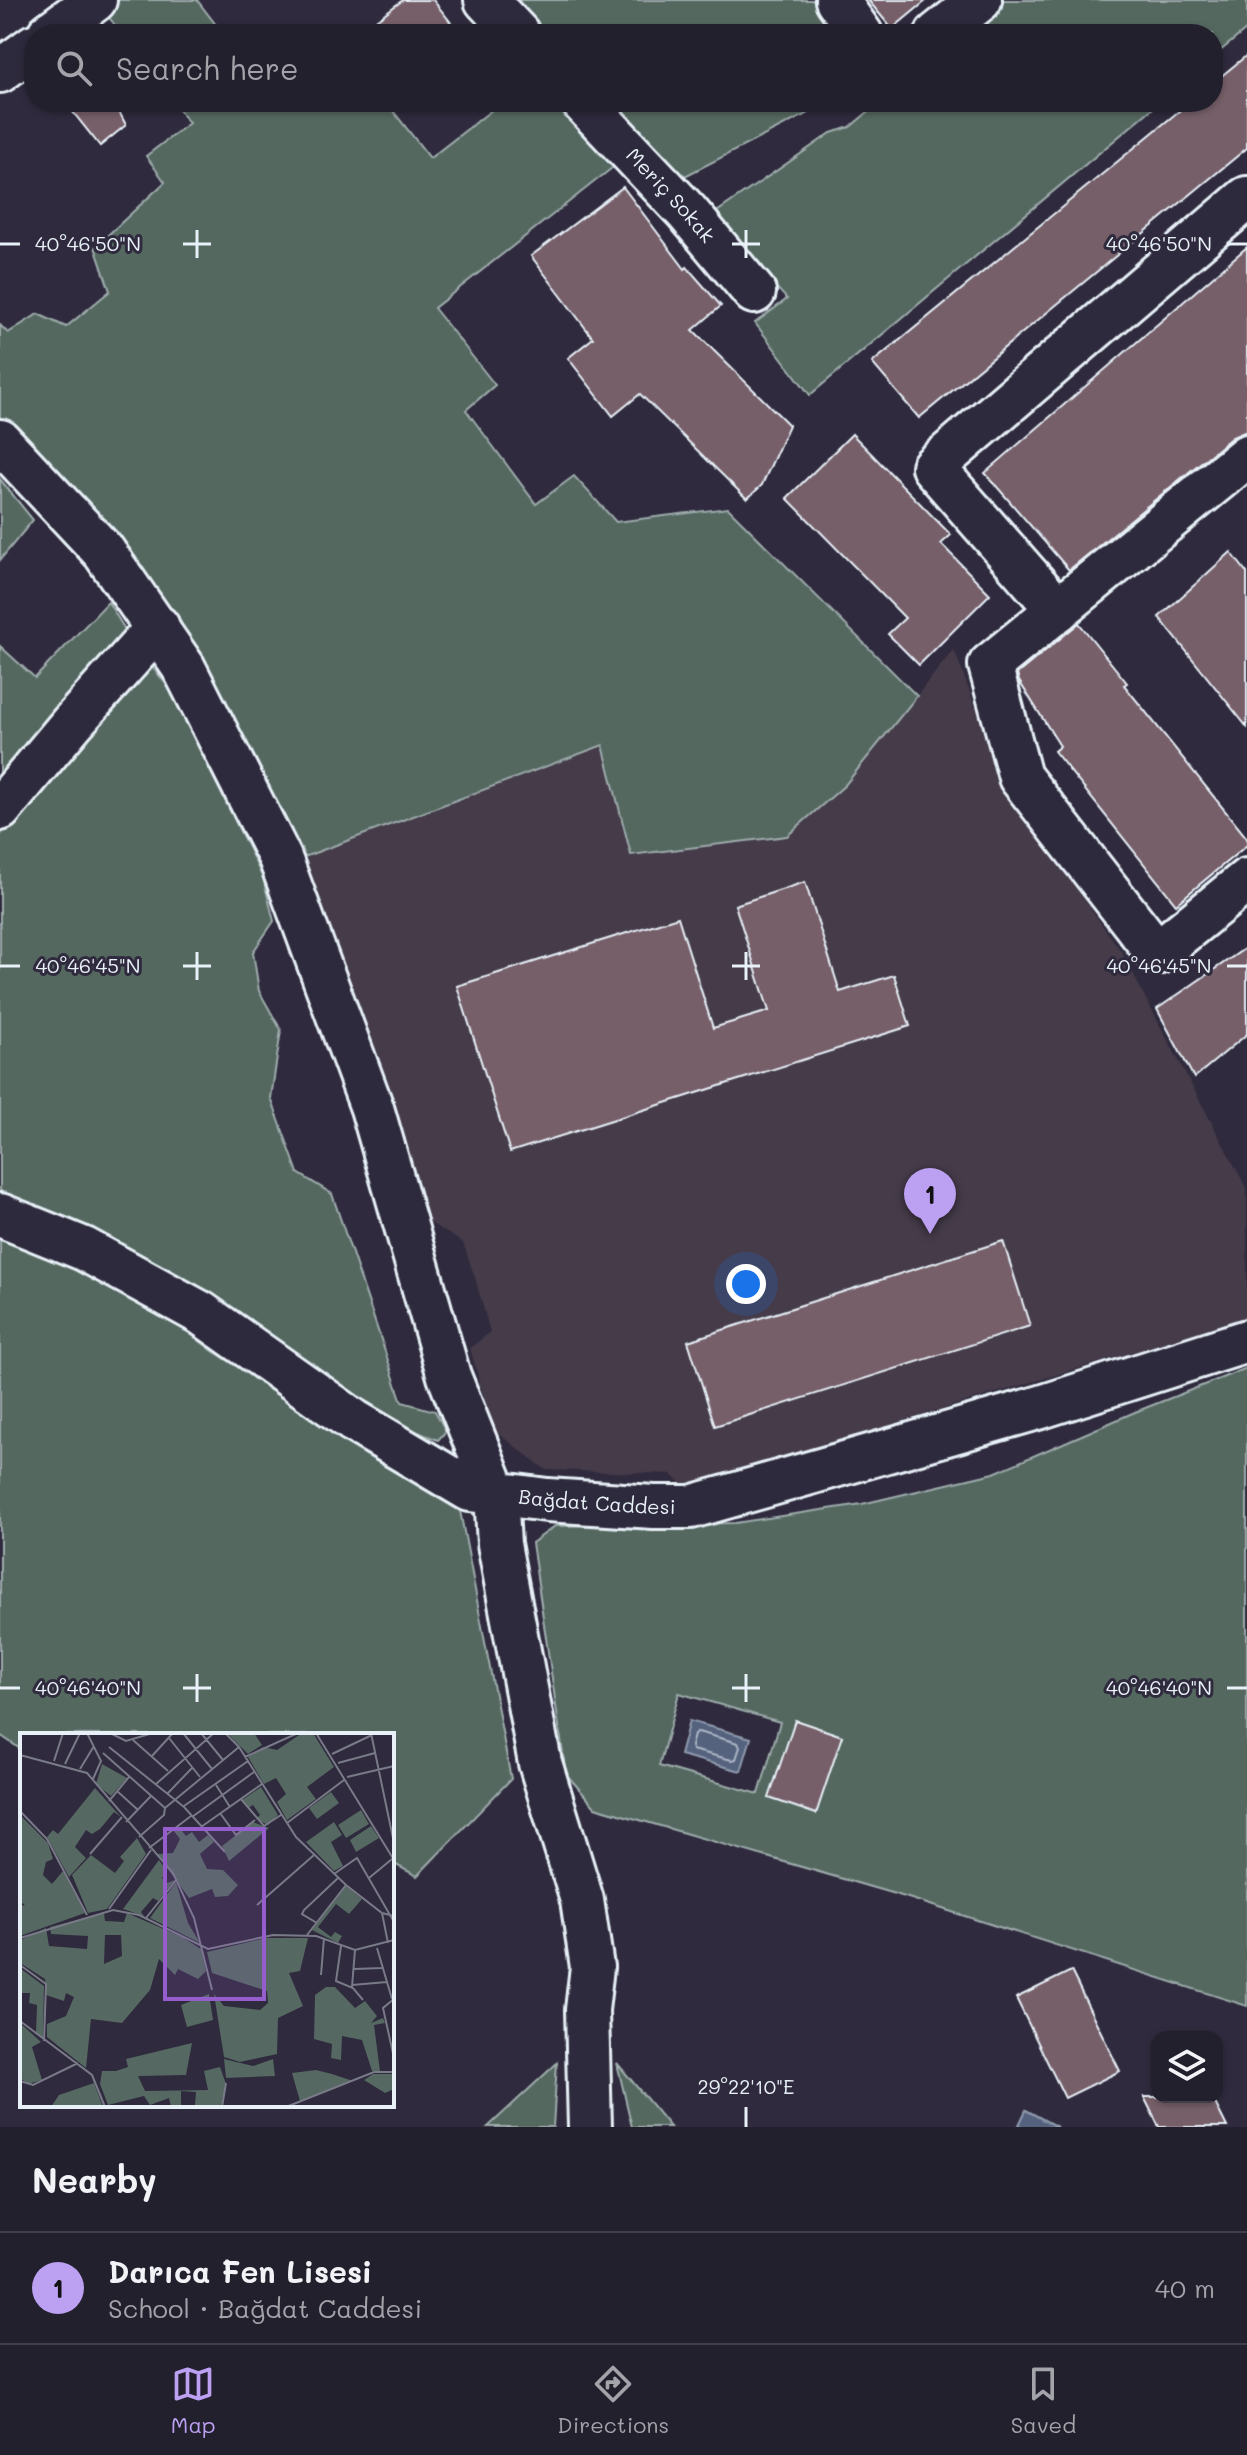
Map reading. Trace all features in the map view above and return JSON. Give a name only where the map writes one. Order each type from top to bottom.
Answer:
[{"type":"street","points":[[63,24],[95,0]]},
{"type":"street","points":[[486,0],[509,24]]},
{"type":"street","points":[[837,0],[854,24]]},
{"type":"street","points":[[950,24],[980,0]]},
{"type":"street","points":[[0,71],[24,53]]},
{"type":"street","name":"Meriç Sokak","points":[[592,112],[687,212],[754,292]]},
{"type":"street","points":[[1058,610],[933,467],[1247,198]]},
{"type":"street","points":[[0,441],[104,552],[184,668],[280,858],[372,1108],[449,1376],[496,1494],[499,1544],[540,1763],[582,1900],[592,1967],[587,2010],[590,2127]]},
{"type":"street","points":[[1247,456],[990,665],[1020,777],[1157,953],[1247,880]]},
{"type":"street","points":[[0,809],[158,627]]},
{"type":"street","name":"Bağdat Caddesi","points":[[0,1215],[84,1249],[201,1313],[354,1421],[470,1490],[496,1494],[593,1503],[691,1507],[1041,1407],[1247,1341]]},
{"type":"shaded area","points":[[954,649],[1005,788],[1128,961],[1247,1189],[1247,1318],[685,1486],[671,1474],[546,1470],[492,1429],[470,1348],[490,1332],[475,1278],[463,1243],[427,1221],[407,1145],[304,857],[603,745],[845,785]]},
{"type":"green space","points":[[119,0],[197,0],[215,24],[114,24],[104,11]]},
{"type":"green space","points":[[512,0],[818,0],[836,24],[535,24]]},
{"type":"green space","points":[[1001,0],[1247,0],[1247,29],[1223,49],[1223,24],[973,24]]},
{"type":"green space","points":[[181,112],[394,112],[430,158],[489,112],[575,112],[621,161],[434,308],[495,385],[466,410],[536,504],[574,476],[616,522],[728,508],[917,696],[845,785],[787,836],[631,855],[603,745],[304,857],[236,730],[0,426],[0,325],[8,333],[38,314],[66,327],[110,291],[95,247],[165,182],[146,156],[189,123]]},
{"type":"green space","points":[[618,112],[810,112],[681,178]]},
{"type":"green space","points":[[868,112],[1148,112],[810,395],[755,323],[787,299],[711,216],[831,133],[850,127]]},
{"type":"green space","points":[[0,479],[33,520],[0,560]]},
{"type":"green space","points":[[108,602],[132,641],[0,798],[0,646],[35,678]]},
{"type":"green space","points":[[144,656],[172,692],[263,878],[274,921],[253,952],[259,991],[281,1030],[271,1098],[298,1173],[332,1194],[402,1402],[435,1411],[446,1431],[438,1440],[382,1418],[227,1312],[74,1220],[0,1191],[0,836]]},
{"type":"green space","points":[[0,1231],[116,1278],[213,1351],[430,1488],[458,1500],[511,1779],[417,1876],[394,1864],[394,1733],[20,1733],[20,1749],[0,1735]]},
{"type":"green space","points":[[1247,1368],[1247,2006],[905,1897],[595,1807],[566,1774],[532,1543],[555,1526],[735,1523],[862,1504],[994,1473]],"holes":[[[679,1693],[780,1722],[759,1794],[659,1766]]]},
{"type":"green space","points":[[557,2063],[553,2127],[488,2127]]},
{"type":"green space","points":[[617,2063],[670,2127],[632,2127]]},
{"type":"water","points":[[689,1721],[751,1738],[741,1771],[680,1755]]},
{"type":"water","points":[[1026,2110],[1057,2127],[1018,2127]]},
{"type":"building","points":[[403,0],[433,0],[452,24],[371,24]]},
{"type":"building","points":[[868,0],[927,0],[898,24],[888,24]]},
{"type":"building","points":[[1247,55],[1247,148],[919,418],[872,363],[1178,112],[1223,112],[1223,75]]},
{"type":"building","points":[[73,112],[119,112],[126,125],[100,146]]},
{"type":"building","points":[[623,187],[685,269],[687,267],[721,306],[693,330],[789,425],[762,485],[747,499],[640,394],[613,416],[568,358],[593,338],[531,256]]},
{"type":"building","points":[[1247,247],[1247,431],[1232,437],[1069,570],[985,473]]},
{"type":"building","points":[[852,434],[951,535],[941,544],[990,594],[919,665],[888,634],[905,618],[787,498]]},
{"type":"building","points":[[1231,552],[1247,573],[1247,727],[1159,617]]},
{"type":"building","points":[[1079,623],[1127,683],[1124,685],[1247,838],[1247,845],[1176,904],[1054,751],[1060,746],[1019,681],[1017,674]]},
{"type":"building","points":[[805,882],[840,992],[894,975],[910,1026],[510,1152],[457,986],[678,917],[713,1028],[769,1011],[735,905]]},
{"type":"building","points":[[1247,947],[1247,1034],[1194,1078],[1157,1009]]},
{"type":"building","points":[[1003,1241],[1030,1326],[715,1426],[688,1341]]},
{"type":"building","points":[[795,1720],[842,1736],[816,1814],[769,1798]]},
{"type":"building","points":[[1071,1971],[1120,2071],[1065,2098],[1016,1998]]},
{"type":"building","points":[[1144,2097],[1151,2097],[1151,2103],[1215,2103],[1227,2127],[1159,2127]]},
{"type":"place","name":"Darıca Fen Lisesi","points":[[930,1234]]}]
